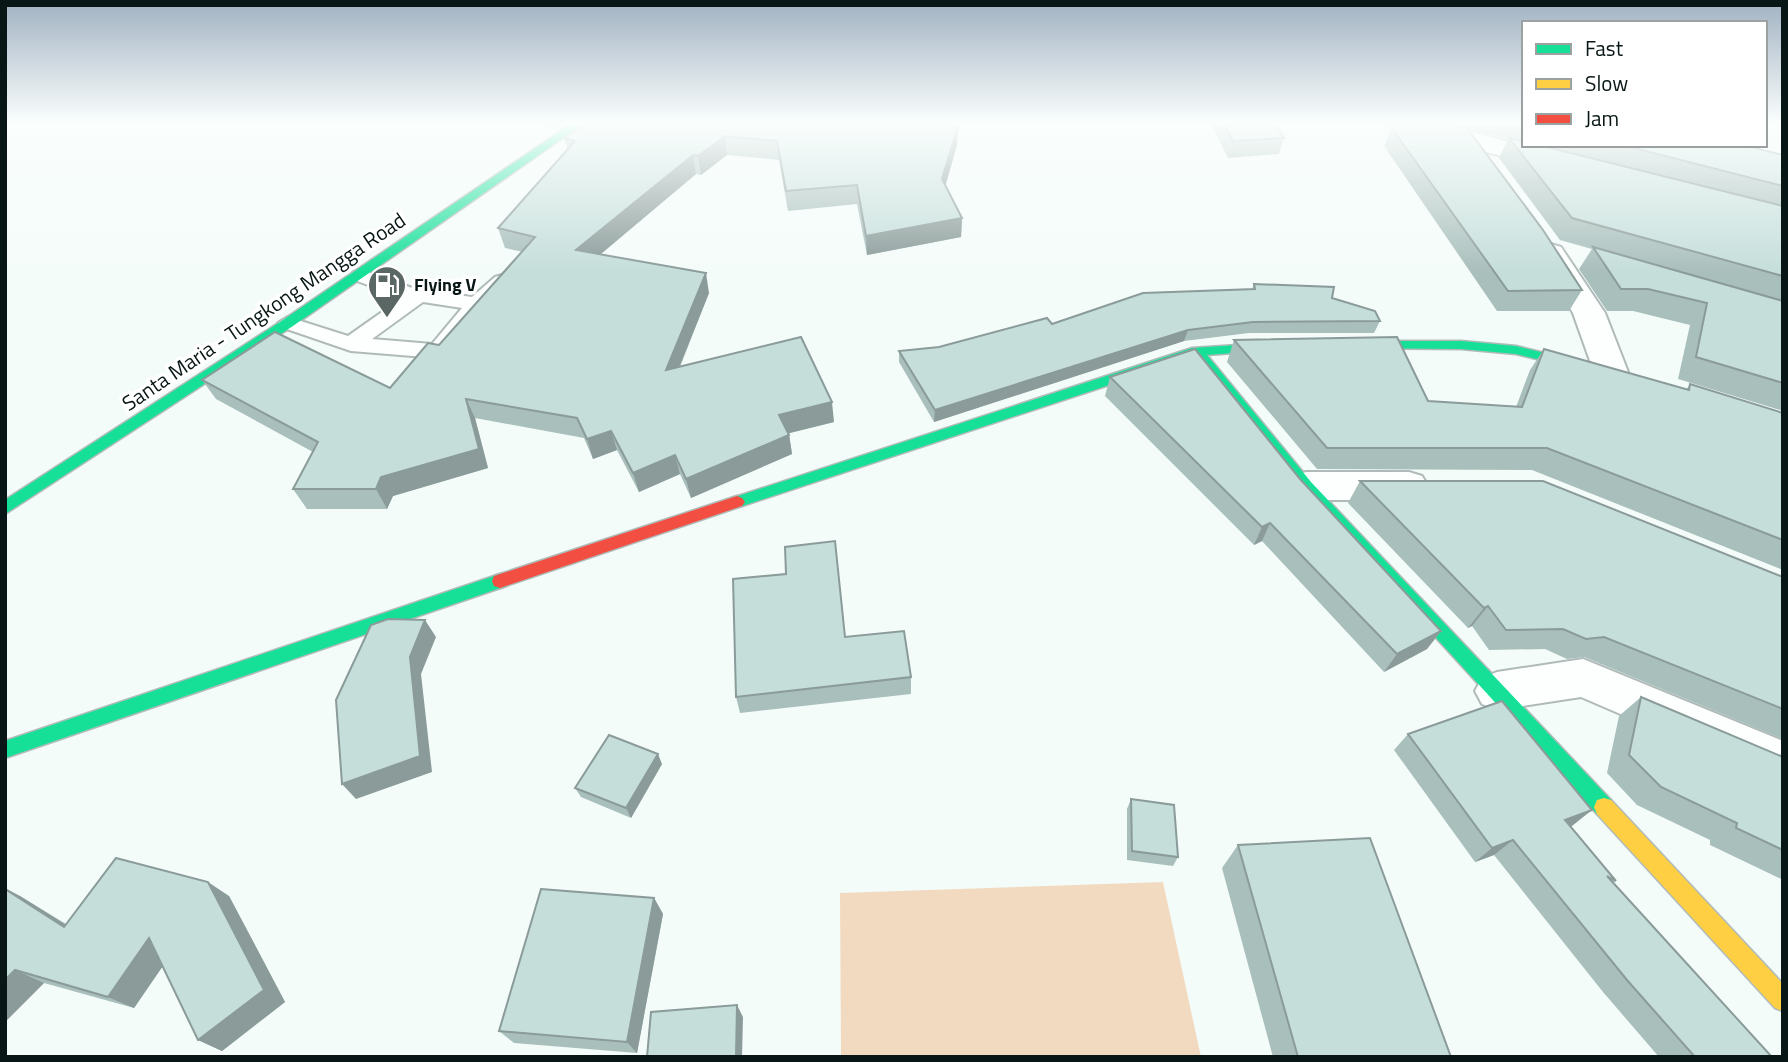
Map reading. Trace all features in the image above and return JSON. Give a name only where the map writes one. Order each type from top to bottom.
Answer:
[{"type":"street","name":"Santa Maria - Tungkong Mangga Road","points":[[5,508],[288,323],[506,174]]},
{"type":"street","points":[[1587,259],[1540,237],[1588,313],[1618,374]]},
{"type":"street","points":[[1328,346],[1461,345],[1516,350],[1618,374]]},
{"type":"street","points":[[5,750],[663,526],[1197,351],[1302,346]]},
{"type":"street","points":[[1197,351],[1306,486],[1783,1000]]},
{"type":"street","points":[[1306,486],[1438,486]]},
{"type":"street","points":[[1497,691],[1583,678],[1783,764]]},
{"type":"lane","points":[[288,323],[351,344],[437,351],[476,304],[522,264]]},
{"type":"lane","points":[[359,275],[416,295],[476,304]]},
{"type":"lane","points":[[351,344],[415,299],[416,295]]},
{"type":"shaded area","points":[[1163,882],[1201,1057],[841,1057],[840,893]]},
{"type":"building","points":[[546,174],[670,174],[576,250],[706,273],[666,370],[801,337],[832,402],[779,415],[789,435],[686,479],[675,455],[633,473],[611,431],[587,439],[577,418],[466,399],[479,449],[381,477],[376,489],[293,489],[318,442],[202,380],[275,332],[390,388],[428,343],[439,345],[535,237],[498,228]]},
{"type":"building","points":[[783,174],[944,174],[942,179],[962,218],[866,236],[857,185],[786,191]]},
{"type":"building","points":[[1424,174],[1501,174],[1543,230],[1582,290],[1508,291]]},
{"type":"building","points":[[1537,174],[1653,174],[1783,206],[1783,276],[1572,218]]},
{"type":"building","points":[[1734,174],[1783,174],[1783,186]]},
{"type":"building","points":[[1593,247],[1783,301],[1783,383],[1696,357],[1707,303],[1648,289],[1621,289]]},
{"type":"building","points":[[1254,284],[1334,287],[1332,298],[1375,311],[1380,321],[1253,322],[1188,330],[935,410],[899,351],[939,347],[1047,318],[1052,324],[1143,293],[1255,289]]},
{"type":"building","points":[[1397,337],[1428,401],[1522,407],[1544,349],[1689,390],[1690,384],[1783,413],[1783,540],[1547,448],[1327,448],[1234,340]]},
{"type":"building","points":[[1195,349],[1300,479],[1441,631],[1397,654],[1270,523],[1262,527],[1110,377]]},
{"type":"building","points":[[1360,481],[1543,481],[1783,577],[1783,709],[1604,637],[1586,639],[1563,629],[1506,630],[1488,606],[1484,608]]},
{"type":"building","points":[[835,541],[845,637],[904,631],[911,677],[736,697],[733,579],[786,574],[785,547]]},
{"type":"building","points":[[388,619],[425,620],[410,657],[420,756],[342,784],[336,700],[371,625]]},
{"type":"building","points":[[1641,697],[1783,757],[1783,850],[1736,828],[1737,823],[1661,787],[1629,755]]},
{"type":"building","points":[[1502,701],[1592,810],[1565,820],[1616,881],[1607,876],[1772,1057],[1695,1057],[1627,980],[1513,840],[1492,848],[1408,734]]},
{"type":"building","points":[[609,735],[658,754],[626,808],[575,788]]},
{"type":"building","points":[[1131,799],[1174,805],[1178,857],[1132,851]]},
{"type":"building","points":[[1370,838],[1451,1057],[1298,1057],[1238,845]]},
{"type":"building","points":[[116,858],[208,882],[264,990],[198,1040],[149,938],[108,997],[15,970],[5,980],[5,889],[64,927]]},
{"type":"building","points":[[541,889],[654,898],[627,1042],[499,1031]]},
{"type":"building","points":[[737,1005],[736,1057],[647,1057],[651,1012]]},
{"type":"traffic: fast","points":[[5,508],[288,323],[506,174]]},
{"type":"traffic: fast","points":[[1348,345],[1461,345],[1516,350],[1590,368]]},
{"type":"traffic: fast","points":[[737,502],[1197,351],[1285,346]]},
{"type":"traffic: fast","points":[[1197,351],[1306,486],[1604,807]]},
{"type":"traffic: fast","points":[[5,750],[500,581]]},
{"type":"traffic: slow","points":[[1604,807],[1783,1000]]},
{"type":"traffic: jam","points":[[500,581],[737,502]]},
{"type":"place","name":"Flying V","points":[[387,319]]}]
